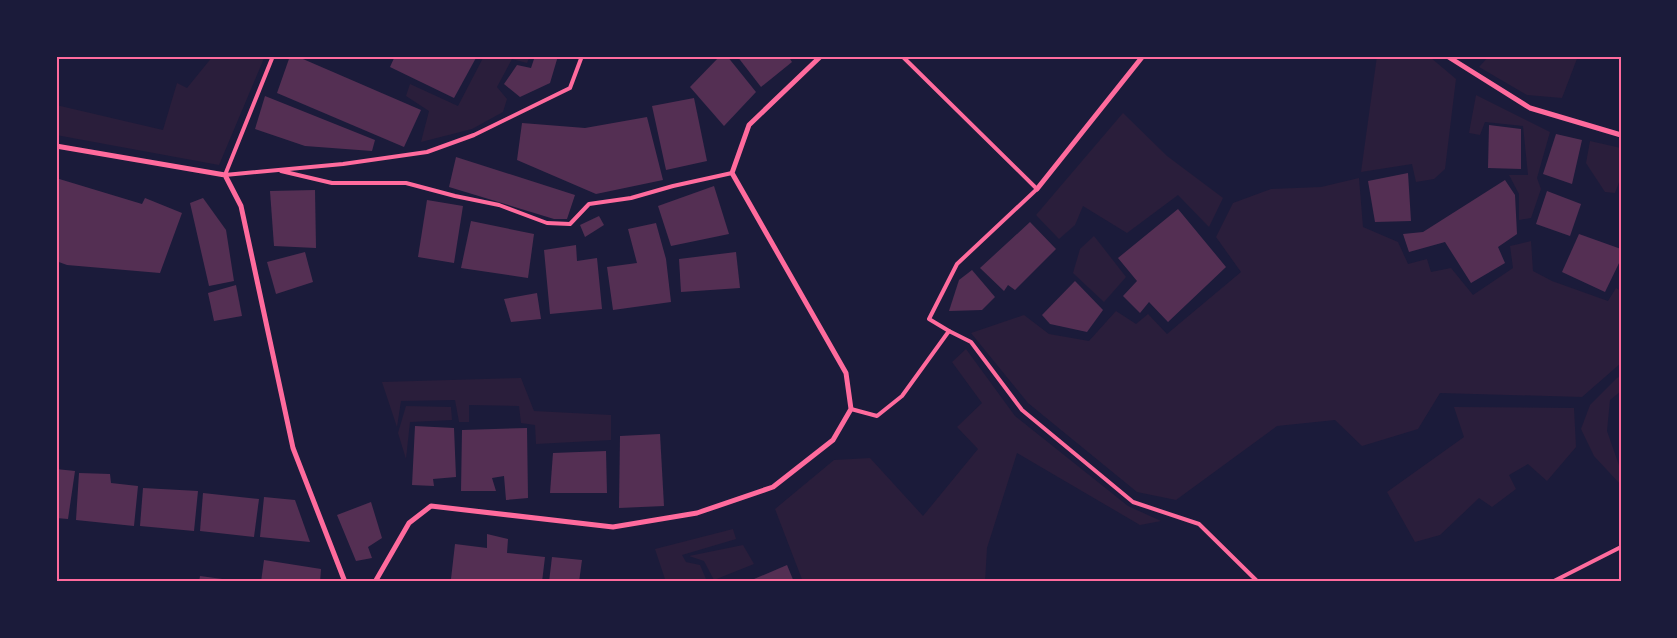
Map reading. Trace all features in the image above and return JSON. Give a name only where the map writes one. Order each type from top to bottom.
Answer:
[{"type":"street","points":[[375,582],[409,523],[431,506],[614,527],[697,513],[773,487],[833,440],[852,409],[846,373],[732,173],[749,125],[821,56]]},
{"type":"street","points":[[1037,189],[1143,56]]},
{"type":"street","points":[[1447,56],[1530,108],[1621,136]]},
{"type":"street","points":[[56,146],[225,175],[241,206],[293,448],[345,582]]},
{"type":"lane","points":[[273,56],[225,175],[343,164],[427,152],[474,135],[570,88],[582,56]]},
{"type":"lane","points":[[902,56],[1037,189],[957,264],[929,319],[949,332],[971,342],[1022,410],[1133,502],[1199,524],[1258,582]]},
{"type":"lane","points":[[277,170],[332,183],[406,183],[455,196],[499,204],[547,222],[570,224],[589,204],[631,198],[673,186],[732,173]]},
{"type":"lane","points":[[852,409],[877,416],[902,396],[949,332]]},
{"type":"lane","points":[[1552,582],[1621,547]]},
{"type":"shaded area","points":[[213,56],[265,56],[219,165],[56,135],[56,105],[163,130],[177,83],[187,88]]},
{"type":"shaded area","points":[[484,56],[530,56],[527,63],[512,59],[497,87],[507,99],[503,112],[472,129],[421,142],[429,111],[406,96],[410,84],[458,106]]},
{"type":"shaded area","points":[[1377,56],[1421,56],[1431,58],[1456,79],[1445,169],[1434,179],[1416,182],[1412,164],[1361,172]]},
{"type":"shaded area","points":[[1489,56],[1578,56],[1562,98],[1527,95],[1479,67]]},
{"type":"shaded area","points":[[1476,95],[1550,132],[1537,178],[1541,189],[1531,218],[1519,220],[1519,194],[1509,175],[1528,175],[1523,126],[1485,122],[1480,135],[1469,133]]},
{"type":"shaded area","points":[[1123,113],[1167,156],[1223,198],[1209,227],[1178,195],[1127,233],[1083,206],[1075,225],[1059,239],[1036,215]]},
{"type":"shaded area","points":[[1590,141],[1621,148],[1621,177],[1615,193],[1605,192],[1586,163]]},
{"type":"shaded area","points":[[1359,178],[1363,227],[1398,242],[1408,264],[1427,259],[1431,272],[1451,268],[1473,295],[1513,268],[1510,246],[1531,241],[1533,271],[1552,281],[1608,301],[1616,288],[1621,291],[1621,363],[1582,397],[1440,393],[1418,429],[1362,446],[1335,420],[1277,426],[1176,500],[1137,492],[1028,403],[971,333],[1024,315],[1049,334],[1089,341],[1116,311],[1136,324],[1148,314],[1167,334],[1241,272],[1216,237],[1233,203],[1271,189],[1321,187]]},
{"type":"shaded area","points":[[1094,236],[1126,277],[1104,302],[1073,273],[1080,249]]},
{"type":"shaded area","points":[[966,349],[1015,416],[1128,506],[1161,521],[1140,525],[1017,453],[987,548],[985,582],[803,582],[775,509],[834,460],[870,458],[923,516],[978,449],[957,427],[982,403],[952,362]]},
{"type":"shaded area","points":[[1621,376],[1621,391],[1610,400],[1607,431],[1621,471],[1621,485],[1594,456],[1581,429],[1590,405]]},
{"type":"shaded area","points":[[521,378],[534,411],[611,415],[611,440],[536,444],[535,425],[521,423],[519,406],[469,405],[469,422],[459,422],[455,400],[401,401],[397,427],[382,382]]},
{"type":"shaded area","points":[[406,406],[451,407],[452,420],[410,422],[406,459],[398,433]]},
{"type":"shaded area","points":[[1454,407],[1574,408],[1576,447],[1547,481],[1528,464],[1509,475],[1516,489],[1492,507],[1479,498],[1440,535],[1415,542],[1387,492],[1464,437]]},
{"type":"shaded area","points":[[733,529],[736,539],[682,555],[686,562],[700,565],[706,579],[702,582],[666,582],[655,549]]},
{"type":"shaded area","points":[[743,545],[754,564],[714,580],[704,561],[689,556]]},
{"type":"building","points":[[290,56],[296,56],[421,110],[404,147],[277,93]]},
{"type":"building","points":[[395,56],[477,56],[454,98],[390,67]]},
{"type":"building","points":[[535,56],[558,56],[550,83],[520,97],[504,84],[517,65],[531,68]]},
{"type":"building","points":[[720,56],[727,56],[756,92],[724,126],[690,87]]},
{"type":"building","points":[[737,56],[788,56],[792,62],[761,87]]},
{"type":"building","points":[[265,96],[375,140],[372,151],[305,146],[255,129]]},
{"type":"building","points":[[694,98],[707,161],[666,170],[652,106]]},
{"type":"building","points":[[647,117],[663,180],[596,194],[517,160],[522,123],[585,128]]},
{"type":"building","points":[[1489,125],[1521,129],[1521,169],[1488,168]]},
{"type":"building","points":[[1556,134],[1582,140],[1572,184],[1543,174]]},
{"type":"building","points":[[456,157],[575,195],[567,219],[554,219],[449,187]]},
{"type":"building","points":[[1408,173],[1411,221],[1375,222],[1368,181]]},
{"type":"building","points":[[56,178],[142,204],[145,198],[182,213],[160,273],[67,265],[56,261]]},
{"type":"building","points":[[1505,180],[1515,195],[1517,234],[1498,247],[1505,263],[1471,283],[1445,242],[1409,252],[1403,234],[1423,232]]},
{"type":"building","points":[[714,186],[729,234],[671,246],[658,206]]},
{"type":"building","points":[[315,190],[316,248],[274,246],[270,191]]},
{"type":"building","points":[[1547,191],[1581,204],[1570,236],[1536,224]]},
{"type":"building","points":[[203,198],[226,230],[234,281],[209,286],[190,203]]},
{"type":"building","points":[[427,200],[463,206],[454,263],[418,257]]},
{"type":"building","points":[[1178,209],[1226,267],[1168,322],[1149,302],[1140,313],[1123,296],[1137,281],[1118,258]]},
{"type":"building","points":[[599,216],[604,225],[585,237],[580,225]]},
{"type":"building","points":[[471,221],[534,234],[528,278],[461,268]]},
{"type":"building","points":[[1030,222],[1056,249],[1015,290],[1008,285],[1004,291],[980,268]]},
{"type":"building","points":[[656,223],[666,259],[671,302],[613,310],[607,267],[637,263],[628,229]]},
{"type":"building","points":[[1579,234],[1621,249],[1621,259],[1605,292],[1562,272]]},
{"type":"building","points":[[576,245],[577,261],[597,258],[602,309],[550,314],[544,250]]},
{"type":"building","points":[[305,252],[313,282],[276,294],[267,262]]},
{"type":"building","points":[[736,252],[740,288],[681,292],[679,259]]},
{"type":"building","points":[[972,270],[995,297],[982,310],[949,311],[959,280]]},
{"type":"building","points":[[1075,281],[1103,310],[1087,332],[1050,324],[1042,315]]},
{"type":"building","points":[[236,285],[242,316],[214,321],[208,293]]},
{"type":"building","points":[[537,293],[541,319],[511,322],[504,299]]},
{"type":"building","points":[[415,426],[454,428],[456,477],[433,479],[434,486],[412,485]]},
{"type":"building","points":[[527,428],[528,498],[506,500],[504,476],[492,478],[496,491],[461,491],[462,430]]},
{"type":"building","points":[[660,434],[664,506],[619,508],[620,436]]},
{"type":"building","points":[[606,451],[607,493],[550,493],[553,453]]},
{"type":"building","points":[[56,469],[75,471],[68,519],[56,518]]},
{"type":"building","points":[[79,473],[110,474],[111,483],[138,486],[134,526],[76,520]]},
{"type":"building","points":[[143,488],[198,491],[194,531],[140,526]]},
{"type":"building","points":[[203,493],[259,499],[254,537],[200,531]]},
{"type":"building","points":[[264,497],[295,500],[310,542],[260,537]]},
{"type":"building","points":[[371,502],[382,538],[368,547],[372,558],[356,561],[337,515]]},
{"type":"building","points":[[487,534],[508,539],[507,553],[545,557],[542,582],[468,582],[451,579],[455,544],[487,548]]},
{"type":"building","points":[[552,557],[582,560],[579,582],[549,582]]},
{"type":"building","points":[[264,560],[321,569],[320,582],[261,582]]},
{"type":"building","points":[[787,565],[794,582],[747,582]]},
{"type":"building","points":[[200,576],[237,581],[237,582],[199,582]]}]
